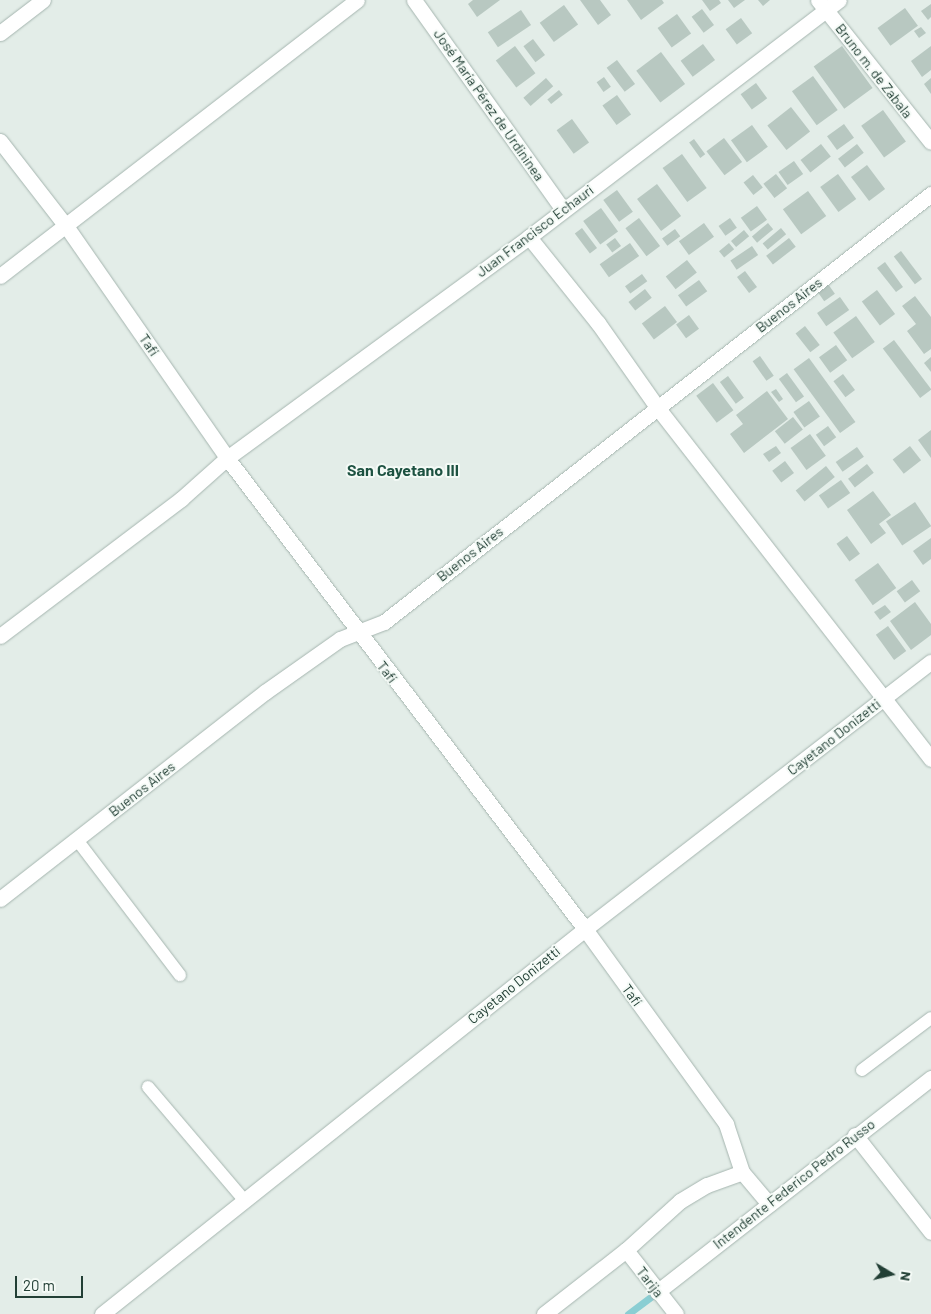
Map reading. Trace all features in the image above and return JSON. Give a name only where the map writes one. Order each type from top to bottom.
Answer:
[{"type":"street","points":[[0,33],[43,0]]},
{"type":"street","points":[[0,276],[357,0]]},
{"type":"street","name":"José María Pérez de Urdininea","points":[[414,0],[564,210]]},
{"type":"street","name":"Juan Francisco Echauri","points":[[0,636],[181,499],[227,458],[529,237],[822,5],[839,0]]},
{"type":"street","name":"Bruno m. de Zabala","points":[[822,5],[931,142]]},
{"type":"street","name":"Tafí","points":[[0,141],[66,226],[227,458],[356,632],[585,929],[726,1124],[742,1172],[769,1204]]},
{"type":"street","name":"Buenos Aires","points":[[0,899],[265,692],[340,639],[384,622],[931,194]]},
{"type":"street","points":[[529,237],[598,322],[657,408],[882,700],[931,759]]},
{"type":"street","name":"Cayetano Donizetti","points":[[102,1314],[585,929],[931,662]]},
{"type":"street","name":"Intendente Federico Pedro Russo","points":[[657,1292],[931,1078]]},
{"type":"street","points":[[855,1136],[931,1232]]},
{"type":"street","points":[[544,1314],[626,1250],[680,1201],[707,1185],[742,1172]]},
{"type":"street","name":"Tarija","points":[[626,1250],[672,1312]]},
{"type":"lane","points":[[76,840],[180,975]]},
{"type":"lane","points":[[862,1070],[931,1018]]},
{"type":"lane","points":[[148,1087],[244,1201]]},
{"type":"building","points":[[473,0],[500,0],[477,17],[468,4]]},
{"type":"building","points":[[580,0],[600,0],[611,15],[598,25]]},
{"type":"building","points":[[627,0],[662,0],[664,3],[641,20]]},
{"type":"building","points":[[702,0],[719,0],[721,3],[710,11]]},
{"type":"building","points":[[728,0],[745,0],[734,8]]},
{"type":"building","points":[[758,0],[770,0],[763,6]]},
{"type":"building","points":[[931,4],[931,17],[928,20],[921,11]]},
{"type":"building","points":[[564,5],[578,24],[554,42],[540,23]]},
{"type":"building","points":[[905,8],[918,26],[890,46],[877,28]]},
{"type":"building","points":[[702,9],[714,25],[704,33],[692,17]]},
{"type":"building","points":[[521,10],[531,25],[498,47],[488,32]]},
{"type":"building","points":[[677,14],[691,33],[672,48],[658,28]]},
{"type":"building","points":[[741,18],[752,33],[737,45],[726,29]]},
{"type":"building","points":[[921,27],[926,33],[919,38],[914,31]]},
{"type":"building","points":[[533,39],[545,55],[535,62],[523,46]]},
{"type":"building","points":[[703,44],[715,60],[693,77],[681,61]]},
{"type":"building","points":[[515,46],[535,73],[516,88],[496,60]]},
{"type":"building","points":[[842,46],[873,88],[844,109],[814,67]]},
{"type":"building","points":[[931,46],[931,70],[922,77],[911,61]]},
{"type":"building","points":[[661,52],[685,84],[660,103],[636,71]]},
{"type":"building","points":[[617,60],[635,84],[625,92],[607,68]]},
{"type":"building","points":[[813,76],[838,110],[817,125],[792,91]]},
{"type":"building","points":[[604,77],[611,87],[604,92],[597,82]]},
{"type":"building","points":[[546,78],[553,86],[531,106],[523,98]]},
{"type":"building","points":[[931,78],[931,94],[924,84]]},
{"type":"building","points":[[756,83],[767,98],[752,110],[741,94]]},
{"type":"building","points":[[559,90],[563,95],[551,104],[547,99]]},
{"type":"building","points":[[617,95],[631,114],[617,125],[602,106]]},
{"type":"building","points":[[791,107],[810,131],[786,150],[767,125]]},
{"type":"building","points":[[883,110],[906,142],[884,157],[861,126]]},
{"type":"building","points":[[572,119],[589,142],[574,154],[557,130]]},
{"type":"building","points":[[844,124],[854,138],[837,150],[827,136]]},
{"type":"building","points":[[752,125],[768,147],[747,162],[731,140]]},
{"type":"building","points":[[724,138],[742,162],[724,175],[706,151]]},
{"type":"building","points":[[694,139],[705,154],[700,158],[689,143]]},
{"type":"building","points":[[821,144],[831,157],[810,173],[801,160]]},
{"type":"building","points":[[857,144],[864,153],[845,167],[838,159]]},
{"type":"building","points":[[682,154],[707,188],[687,202],[663,168]]},
{"type":"building","points":[[794,161],[803,174],[788,185],[778,172]]},
{"type":"building","points":[[867,165],[885,189],[869,201],[851,177]]},
{"type":"building","points":[[776,174],[787,188],[774,198],[763,184]]},
{"type":"building","points":[[838,174],[856,199],[838,212],[820,187]]},
{"type":"building","points":[[753,175],[763,188],[753,195],[744,182]]},
{"type":"building","points":[[657,184],[681,216],[661,231],[637,199]]},
{"type":"building","points":[[617,190],[633,212],[619,222],[603,200]]},
{"type":"building","points":[[808,191],[826,216],[801,234],[783,209]]},
{"type":"building","points":[[757,206],[767,220],[751,232],[741,218]]},
{"type":"building","points":[[601,208],[618,231],[600,244],[583,221]]},
{"type":"building","points":[[639,218],[660,246],[646,256],[625,228]]},
{"type":"building","points":[[730,218],[737,228],[725,236],[719,226]]},
{"type":"building","points":[[704,223],[714,237],[689,255],[679,241]]},
{"type":"building","points":[[768,223],[773,229],[757,243],[752,236]]},
{"type":"building","points":[[582,228],[597,248],[590,253],[575,233]]},
{"type":"building","points":[[781,228],[786,234],[768,250],[763,243]]},
{"type":"building","points":[[675,229],[680,236],[667,246],[662,238]]},
{"type":"building","points":[[744,230],[749,236],[736,247],[731,241]]},
{"type":"building","points":[[615,238],[621,246],[612,253],[606,245]]},
{"type":"building","points":[[789,238],[796,247],[773,265],[766,256]]},
{"type":"building","points":[[630,243],[639,256],[609,277],[600,264]]},
{"type":"building","points":[[729,243],[734,249],[724,257],[719,251]]},
{"type":"building","points":[[752,246],[758,255],[737,270],[730,261]]},
{"type":"building","points":[[901,251],[922,279],[915,284],[894,256]]},
{"type":"building","points":[[687,260],[697,273],[676,289],[666,277]]},
{"type":"building","points":[[885,262],[903,287],[896,292],[877,268]]},
{"type":"building","points":[[745,271],[757,287],[749,293],[737,277]]},
{"type":"building","points":[[642,274],[647,281],[630,294],[625,286]]},
{"type":"building","points":[[699,280],[707,291],[686,307],[678,295]]},
{"type":"building","points":[[828,284],[835,294],[824,301],[817,291]]},
{"type":"building","points":[[645,289],[652,298],[635,311],[628,302]]},
{"type":"building","points":[[877,290],[895,314],[880,325],[862,301]]},
{"type":"building","points":[[915,296],[931,317],[931,349],[924,354],[907,331],[916,324],[902,306]]},
{"type":"building","points":[[840,297],[849,310],[826,326],[817,313]]},
{"type":"building","points":[[665,306],[677,322],[654,339],[642,323]]},
{"type":"building","points":[[689,315],[699,329],[686,338],[676,324]]},
{"type":"building","points":[[856,316],[875,342],[852,358],[833,332]]},
{"type":"building","points":[[805,326],[820,345],[810,352],[796,333]]},
{"type":"building","points":[[894,340],[931,389],[920,398],[883,348]]},
{"type":"building","points":[[836,345],[847,360],[830,373],[819,357]]},
{"type":"building","points":[[760,356],[774,376],[766,381],[753,361]]},
{"type":"building","points":[[931,357],[931,372],[924,363]]},
{"type":"building","points":[[809,358],[855,422],[840,433],[794,369]]},
{"type":"building","points":[[787,373],[804,396],[796,402],[779,379]]},
{"type":"building","points":[[843,374],[855,390],[845,397],[833,381]]},
{"type":"building","points":[[728,376],[744,398],[736,404],[720,382]]},
{"type":"building","points":[[713,383],[733,410],[717,423],[696,396]]},
{"type":"building","points":[[776,389],[783,399],[779,402],[771,392]]},
{"type":"building","points":[[767,391],[788,419],[744,453],[730,434],[743,424],[736,415]]},
{"type":"building","points":[[809,401],[820,417],[804,427],[793,412]]},
{"type":"building","points":[[793,417],[803,430],[785,444],[775,431]]},
{"type":"building","points":[[828,426],[836,437],[824,446],[816,435]]},
{"type":"building","points":[[931,430],[931,458],[918,440]]},
{"type":"building","points":[[810,434],[826,456],[806,470],[791,448]]},
{"type":"building","points":[[776,446],[781,453],[769,462],[763,454]]},
{"type":"building","points":[[910,446],[921,460],[904,474],[893,460]]},
{"type":"building","points":[[857,447],[864,457],[843,472],[836,462]]},
{"type":"building","points":[[785,461],[794,473],[781,483],[772,471]]},
{"type":"building","points":[[867,464],[874,473],[855,487],[848,479]]},
{"type":"building","points":[[826,466],[835,477],[805,501],[796,491]]},
{"type":"building","points":[[841,480],[850,493],[828,509],[819,495]]},
{"type":"building","points":[[873,491],[891,515],[879,524],[886,533],[871,544],[847,510]]},
{"type":"building","points":[[915,502],[931,526],[902,546],[886,522]]},
{"type":"building","points":[[847,536],[860,554],[849,561],[836,544]]},
{"type":"building","points":[[931,538],[931,559],[923,565],[913,551]]},
{"type":"building","points":[[878,563],[896,588],[873,605],[855,580]]},
{"type":"building","points":[[912,580],[920,591],[905,602],[897,591]]},
{"type":"building","points":[[915,602],[931,624],[931,635],[911,650],[890,621]]},
{"type":"building","points":[[885,605],[891,612],[880,620],[874,612]]},
{"type":"building","points":[[888,626],[906,651],[894,660],[876,635]]},
{"type":"waterway","points":[[628,1314],[657,1292]]},
{"type":"district","name":"San Cayetano III","points":[[403,470]]}]
